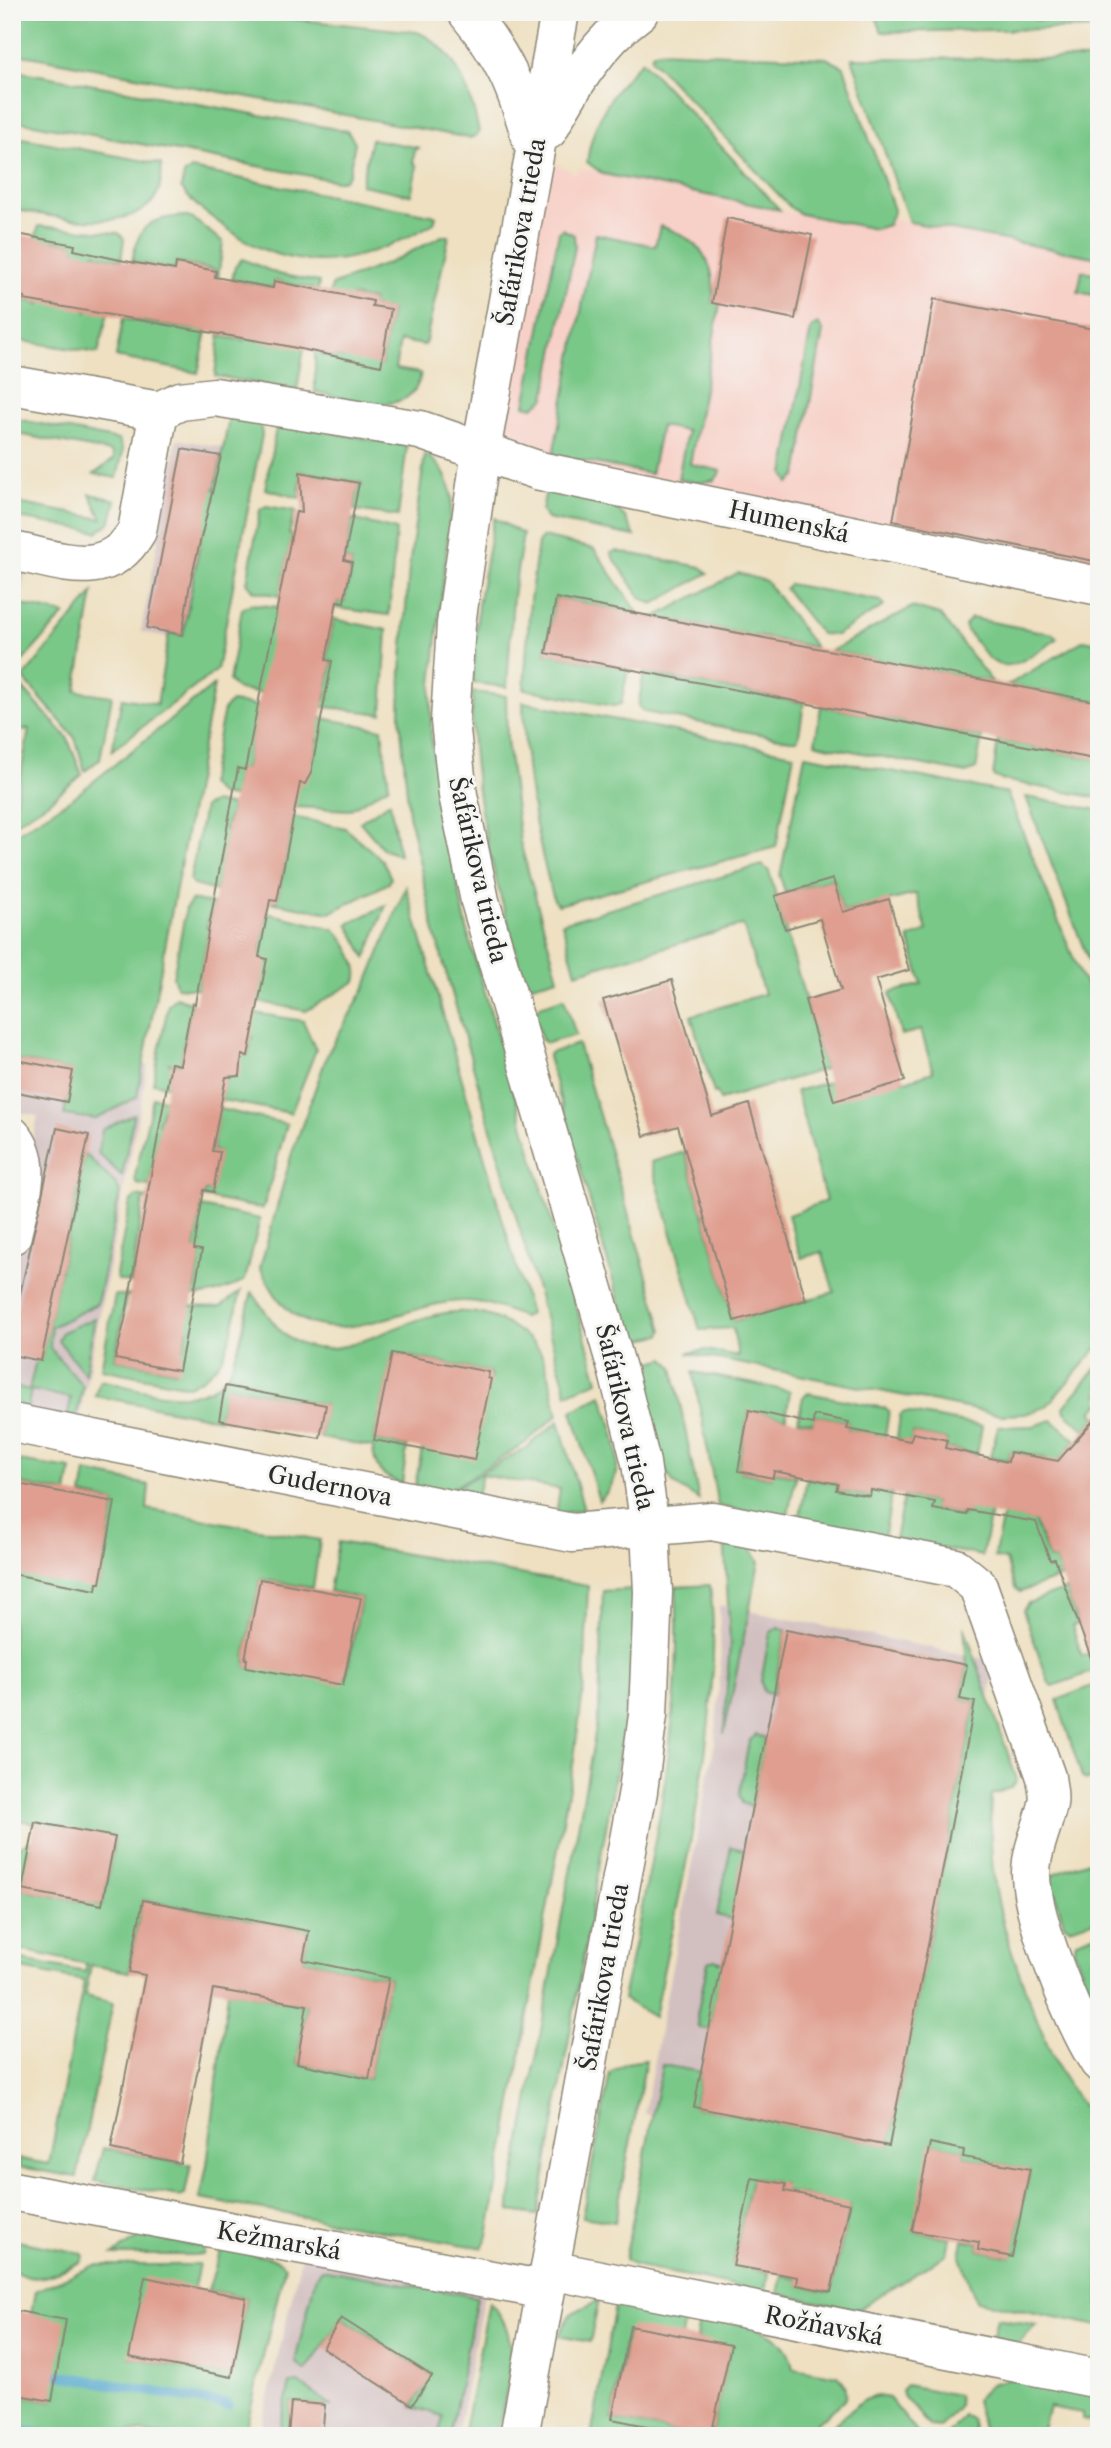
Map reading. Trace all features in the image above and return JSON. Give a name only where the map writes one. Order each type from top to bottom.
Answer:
[{"type":"street","points":[[467,12],[504,62],[515,85],[535,153]]},
{"type":"street","name":"Šafárikova trieda","points":[[519,2436],[639,1778],[651,1652],[653,1592],[650,1528],[641,1463],[618,1372],[480,901],[458,795],[450,721],[453,656],[481,451],[560,12]]},
{"type":"street","points":[[535,153],[594,55],[616,31],[639,12]]},
{"type":"street","points":[[12,385],[159,411],[189,399],[232,398],[420,430],[481,451]]},
{"type":"street","points":[[12,551],[88,565],[108,561],[127,547],[136,531],[159,411]]},
{"type":"street","name":"Humenská","points":[[481,451],[540,471],[1099,586]]},
{"type":"street","points":[[12,1136],[22,1147],[27,1168],[12,1235]]},
{"type":"street","name":"Gudernova","points":[[12,1423],[572,1533],[712,1521],[944,1563],[962,1571],[978,1586],[1046,1777],[1049,1802],[1037,1835],[1031,1869],[1035,1908],[1083,2036],[1099,2062]]},
{"type":"street","name":"Kežmarská","points":[[12,2191],[548,2280]]},
{"type":"street","name":"Rožňavská","points":[[548,2280],[1099,2379]]},
{"type":"shaded area","points":[[535,153],[576,174],[578,168],[875,229],[888,225],[891,219],[1099,258],[1099,586],[481,451]]},
{"type":"shaded area","points":[[177,439],[225,448],[189,641],[141,632]]},
{"type":"shaded area","points":[[12,567],[26,570],[15,620],[12,620]]},
{"type":"shaded area","points":[[12,1039],[148,1066],[76,1436],[12,1423],[12,1235],[38,1116],[12,1111]]},
{"type":"shaded area","points":[[719,1605],[996,1661],[900,2166],[644,2114],[715,1741],[721,1659]]},
{"type":"shaded area","points":[[304,2245],[487,2279],[457,2436],[259,2436]]},
{"type":"green space","points":[[12,12],[226,12],[417,32],[431,39],[452,60],[466,88],[479,132],[469,138],[12,53]]},
{"type":"green space","points":[[874,12],[1023,12],[1035,20],[1099,19],[1099,28],[882,32]]},
{"type":"green space","points":[[658,51],[826,58],[844,67],[894,210],[888,225],[875,229],[801,214],[791,208],[651,59],[652,54]]},
{"type":"green space","points":[[852,58],[1099,59],[1099,258],[909,222]]},
{"type":"green space","points":[[642,61],[780,210],[603,174],[587,162],[594,133],[605,107]]},
{"type":"green space","points":[[12,70],[347,131],[355,142],[349,174],[344,180],[337,181],[12,120]]},
{"type":"green space","points":[[12,136],[161,164],[159,189],[148,206],[130,216],[107,220],[82,220],[12,209]]},
{"type":"green space","points":[[371,139],[420,148],[415,149],[413,162],[417,166],[411,195],[361,185]]},
{"type":"green space","points":[[191,169],[436,216],[434,223],[381,249],[329,261],[303,260],[277,255],[251,244],[202,209],[181,188],[184,175]]},
{"type":"green space","points":[[184,216],[193,219],[223,242],[218,278],[215,277],[216,270],[176,263],[175,270],[132,262],[138,240],[146,227],[161,219]]},
{"type":"green space","points":[[39,226],[119,233],[124,239],[121,260],[98,255],[96,252],[92,255],[74,252],[74,245],[56,241],[33,244]]},
{"type":"green space","points":[[660,226],[684,237],[702,253],[712,274],[712,302],[720,304],[690,464],[721,471],[715,480],[698,483],[678,479],[687,431],[661,426],[651,474],[553,455],[596,234],[655,246]]},
{"type":"green space","points":[[562,229],[574,235],[575,247],[545,398],[533,407],[525,405],[559,232]]},
{"type":"green space","points":[[442,236],[449,236],[425,345],[400,341],[395,369],[421,373],[416,388],[406,398],[393,403],[378,404],[315,392],[315,350],[322,351],[321,355],[342,358],[343,354],[381,365],[391,310],[372,306],[373,300],[353,296],[351,302],[330,298],[332,285],[391,262]]},
{"type":"green space","points":[[242,259],[278,274],[319,282],[317,296],[313,289],[275,281],[273,288],[232,280],[235,267]]},
{"type":"green space","points":[[1082,271],[1099,274],[1099,296],[1078,292]]},
{"type":"green space","points":[[24,300],[40,304],[41,300],[83,308],[87,312],[88,309],[108,313],[98,353],[16,340]]},
{"type":"green space","points":[[123,319],[207,331],[198,373],[116,357]]},
{"type":"green space","points":[[818,324],[823,331],[797,475],[789,483],[784,474],[811,328]]},
{"type":"green space","points":[[220,333],[224,334],[223,337],[244,340],[244,337],[304,348],[297,390],[215,376]]},
{"type":"green space","points":[[230,414],[259,419],[262,435],[217,670],[112,750],[122,698],[157,704],[169,633],[183,635],[210,488],[215,489]]},
{"type":"green space","points":[[12,418],[119,440],[123,451],[117,478],[94,474],[114,459],[112,452],[12,433]]},
{"type":"green space","points":[[277,423],[407,446],[398,516],[354,510],[358,486],[362,486],[362,483],[301,472],[299,498],[265,489]]},
{"type":"green space","points":[[425,454],[444,474],[452,499],[431,694],[431,736],[438,791],[468,934],[598,1381],[567,1394],[436,937],[409,815],[400,718],[401,672],[409,568]]},
{"type":"green space","points":[[546,489],[613,505],[625,517],[635,536],[547,519],[542,511]]},
{"type":"green space","points":[[90,494],[116,500],[111,521],[98,532],[12,517],[12,502],[102,519]]},
{"type":"green space","points":[[266,506],[297,511],[294,512],[289,534],[292,535],[280,596],[254,591],[247,583],[260,510]]},
{"type":"green space","points":[[494,518],[523,534],[513,596],[507,687],[473,683],[478,605]]},
{"type":"green space","points":[[352,519],[396,530],[389,615],[336,608],[337,601],[344,602],[352,562],[344,560]]},
{"type":"green space","points":[[543,537],[594,549],[639,614],[556,598],[546,653],[628,669],[621,704],[613,706],[524,689],[530,600],[538,543]]},
{"type":"green space","points":[[616,551],[701,567],[708,573],[653,604],[641,598],[613,557],[611,553]]},
{"type":"green space","points":[[738,573],[766,581],[815,647],[655,617]]},
{"type":"green space","points":[[789,584],[880,601],[884,606],[836,635],[821,634],[785,589]]},
{"type":"green space","points":[[93,593],[76,691],[112,696],[100,759],[85,771],[75,738],[23,678]]},
{"type":"green space","points":[[14,603],[65,614],[12,673],[12,610]]},
{"type":"green space","points":[[250,604],[278,607],[262,693],[238,690],[229,681],[242,609]]},
{"type":"green space","points":[[912,607],[940,615],[992,682],[831,651]]},
{"type":"green space","points":[[971,618],[1053,634],[1057,638],[1017,663],[1000,665],[986,656],[967,631],[965,626]]},
{"type":"green space","points":[[334,619],[387,630],[382,714],[318,706],[325,700],[332,661],[326,660]]},
{"type":"green space","points":[[1084,640],[1099,643],[1099,702],[1008,685]]},
{"type":"green space","points":[[644,673],[804,703],[797,740],[645,712],[638,706]]},
{"type":"green space","points":[[18,683],[67,737],[82,775],[47,803],[12,825],[12,800],[16,801],[29,729],[12,729],[12,685]]},
{"type":"green space","points":[[214,685],[137,1097],[96,1119],[64,1115],[72,1071],[12,1059],[12,836],[74,797]]},
{"type":"green space","points":[[473,692],[506,696],[507,740],[520,842],[558,978],[532,985],[523,977],[486,836],[474,763]]},
{"type":"green space","points":[[231,702],[259,706],[245,770],[237,769],[234,797],[220,795],[209,784],[224,709]]},
{"type":"green space","points":[[523,702],[794,754],[776,847],[558,905],[547,876],[536,827],[526,752]]},
{"type":"green space","points":[[821,706],[982,737],[976,769],[966,773],[815,743]]},
{"type":"green space","points":[[316,717],[382,729],[389,786],[349,810],[295,807],[292,781],[313,760],[318,739],[312,737]]},
{"type":"green space","points":[[998,740],[1099,760],[1099,798],[993,776]]},
{"type":"green space","points":[[805,755],[1007,793],[1081,977],[1099,1004],[1099,1346],[1046,1407],[1025,1414],[1001,1415],[687,1353],[706,1350],[738,1356],[733,1328],[700,1330],[651,1162],[685,1152],[734,1321],[834,1292],[822,1252],[801,1258],[788,1215],[826,1201],[796,1091],[829,1082],[905,1081],[933,1072],[921,1030],[901,1035],[890,993],[922,984],[909,938],[927,931],[916,894],[843,912],[833,879],[785,893],[780,876]]},
{"type":"green space","points":[[1026,797],[1099,810],[1099,984],[1095,978]]},
{"type":"green space","points":[[214,802],[232,806],[225,829],[228,830],[216,891],[193,885],[190,880],[204,807]]},
{"type":"green space","points":[[390,802],[399,855],[384,850],[360,822]]},
{"type":"green space","points":[[293,817],[345,828],[382,860],[391,878],[389,883],[330,913],[270,902],[277,901]]},
{"type":"green space","points":[[762,865],[769,871],[825,1069],[720,1100],[717,1092],[714,1093],[691,1016],[764,994],[743,925],[576,973],[562,923]]},
{"type":"green space","points":[[406,887],[530,1314],[523,1317],[485,1304],[461,1301],[418,1309],[373,1322],[329,1327],[309,1323],[286,1308],[260,1268],[291,1156],[328,1053],[366,986]]},
{"type":"green space","points":[[192,900],[214,904],[206,927],[209,928],[198,989],[177,987],[173,977],[186,908]]},
{"type":"green space","points":[[386,905],[366,958],[348,924]]},
{"type":"green space","points":[[267,913],[334,929],[355,961],[356,981],[306,1011],[251,1000]]},
{"type":"green space","points":[[176,997],[192,1003],[180,1065],[169,1063],[172,1066],[168,1086],[153,1083],[168,1005]]},
{"type":"green space","points":[[564,998],[576,1035],[547,1043],[542,1040],[534,1013],[540,1006]]},
{"type":"green space","points":[[249,1012],[303,1021],[316,1050],[291,1113],[221,1100],[226,1077],[229,1077],[241,1055],[248,1056],[252,1037]]},
{"type":"green space","points":[[578,1044],[663,1330],[661,1335],[637,1340],[629,1335],[548,1057],[550,1053]]},
{"type":"green space","points":[[153,1097],[166,1100],[158,1123],[161,1125],[149,1186],[136,1184],[135,1176]]},
{"type":"green space","points":[[219,1109],[287,1124],[263,1209],[203,1197],[205,1191],[212,1192],[219,1152],[212,1151]]},
{"type":"green space","points":[[134,1114],[122,1176],[98,1153],[102,1130]]},
{"type":"green space","points":[[85,1154],[116,1184],[120,1193],[97,1304],[51,1327],[50,1348],[83,1386],[77,1414],[67,1419],[71,1398],[31,1390],[27,1411],[12,1396],[12,1386],[29,1390],[36,1360],[41,1360]]},
{"type":"green space","points":[[136,1196],[147,1198],[143,1201],[131,1283],[118,1280],[116,1274],[130,1202]]},
{"type":"green space","points":[[201,1207],[260,1219],[245,1280],[217,1292],[186,1295],[195,1290],[201,1251],[194,1249]]},
{"type":"green space","points":[[241,1291],[231,1335],[221,1359],[202,1378],[188,1386],[101,1369],[115,1295],[129,1295],[126,1298],[115,1359],[175,1371],[176,1348],[183,1349],[187,1331],[184,1306],[220,1307]]},
{"type":"green space","points":[[252,1292],[274,1323],[289,1338],[314,1348],[339,1347],[366,1340],[420,1319],[449,1312],[479,1313],[509,1325],[539,1349],[549,1376],[558,1415],[524,1444],[445,1493],[415,1486],[422,1450],[491,1379],[489,1372],[393,1353],[374,1440],[407,1447],[402,1484],[380,1471],[373,1447],[320,1438],[325,1405],[226,1386],[219,1419],[95,1396],[100,1380],[173,1395],[191,1395],[208,1390],[222,1381],[238,1348]]},
{"type":"green space","points":[[95,1318],[85,1374],[58,1340],[62,1332]]},
{"type":"green space","points":[[665,1358],[673,1367],[699,1500],[674,1484],[662,1466],[640,1366]]},
{"type":"green space","points":[[1099,1365],[1099,1404],[1092,1412],[1097,1417],[1085,1430],[1065,1412],[1064,1407]]},
{"type":"green space","points":[[693,1372],[790,1391],[786,1418],[749,1411],[739,1464],[740,1472],[772,1478],[773,1472],[796,1476],[787,1519],[718,1506]]},
{"type":"green space","points":[[808,1393],[885,1408],[889,1411],[885,1437],[847,1429],[848,1422],[815,1415],[813,1423],[798,1420],[803,1397]]},
{"type":"green space","points":[[602,1395],[615,1437],[617,1464],[615,1477],[599,1501],[572,1411]]},
{"type":"green space","points":[[905,1412],[982,1426],[977,1454],[945,1448],[947,1440],[913,1433],[910,1442],[897,1439],[900,1415]]},
{"type":"green space","points":[[1052,1420],[1076,1440],[1054,1466],[1045,1458],[1010,1452],[1008,1460],[990,1457],[998,1427],[1033,1426]]},
{"type":"green space","points":[[559,1421],[584,1510],[556,1514],[560,1489],[482,1475],[476,1499],[447,1493],[527,1447]]},
{"type":"green space","points":[[12,1460],[71,1469],[67,1493],[15,1483],[12,1495]]},
{"type":"green space","points":[[86,1472],[149,1485],[147,1509],[320,1540],[313,1588],[260,1579],[245,1658],[247,1667],[346,1678],[361,1598],[329,1591],[338,1542],[588,1586],[584,1685],[573,1765],[488,2236],[482,2248],[200,2199],[207,2165],[228,1991],[307,2005],[297,2063],[369,2079],[389,1978],[303,1960],[309,1931],[143,1900],[129,1972],[91,1965],[85,1996],[113,2003],[77,2177],[19,2167],[20,2159],[49,2164],[84,1981],[12,1967],[12,1958],[85,1972],[87,1964],[12,1948],[12,1850],[32,1840],[22,1890],[102,1905],[115,1838],[12,1819],[12,1574],[100,1583],[115,1502],[82,1495]]},
{"type":"green space","points":[[807,1478],[838,1484],[837,1490],[869,1496],[871,1490],[892,1494],[884,1538],[799,1521]]},
{"type":"green space","points":[[904,1496],[935,1502],[934,1509],[966,1515],[968,1509],[991,1513],[982,1556],[895,1539]]},
{"type":"green space","points":[[1003,1515],[1034,1521],[1050,1560],[1055,1559],[1062,1577],[1020,1592],[1015,1588],[1006,1560],[994,1558]]},
{"type":"green space","points":[[724,1534],[750,1546],[759,1562],[724,1734],[730,1640]]},
{"type":"green space","points":[[710,1585],[712,1691],[706,1746],[698,1801],[654,2017],[623,1999],[654,1846],[670,1743],[677,1639],[676,1587]]},
{"type":"green space","points":[[634,1589],[637,1637],[624,1725],[538,2215],[511,2211],[510,2201],[599,1712],[603,1591]]},
{"type":"green space","points":[[1066,1589],[1078,1624],[1072,1626],[1082,1656],[1089,1654],[1095,1671],[1053,1686],[1049,1683],[1023,1610],[1028,1603]]},
{"type":"green space","points":[[964,1626],[1017,1780],[1012,1787],[991,1795],[991,1853],[1004,1926],[1051,2053],[1066,2082],[1099,2124],[1099,2326],[976,2301],[960,2257],[963,2240],[979,2243],[978,2250],[1011,2257],[1030,2170],[963,2157],[964,2150],[932,2144],[913,2231],[950,2238],[947,2254],[857,2310],[778,2294],[782,2275],[798,2279],[798,2285],[831,2292],[850,2205],[785,2191],[785,2184],[752,2178],[733,2265],[768,2273],[765,2292],[633,2265],[625,2259],[662,2065],[701,2072],[694,2107],[889,2145],[975,1702],[960,1699],[967,1665]]},
{"type":"green space","points":[[778,1627],[786,1630],[773,1695],[764,1692],[761,1682],[770,1633]]},
{"type":"green space","points":[[1099,1683],[1099,1777],[1086,1780],[1082,1777],[1057,1700]]},
{"type":"green space","points":[[756,1735],[766,1738],[752,1807],[742,1803],[739,1796],[749,1741]]},
{"type":"green space","points":[[731,1847],[744,1850],[731,1919],[717,1915]]},
{"type":"green space","points":[[1099,1857],[1099,1919],[1069,1928],[1064,1924],[1051,1880],[1053,1874]]},
{"type":"green space","points":[[1099,1933],[1099,2018],[1074,1950],[1076,1941]]},
{"type":"green space","points":[[714,1960],[723,1963],[709,2030],[698,2027],[697,2015],[708,1962]]},
{"type":"green space","points":[[646,2060],[615,2222],[582,2217],[610,2073],[626,2063]]},
{"type":"green space","points":[[103,2148],[191,2165],[185,2194],[179,2196],[95,2181]]},
{"type":"green space","points":[[141,2236],[204,2247],[203,2255],[113,2255]]},
{"type":"green space","points":[[12,2240],[81,2253],[84,2256],[82,2261],[47,2276],[38,2278],[21,2275],[12,2269]]},
{"type":"green space","points":[[222,2247],[278,2260],[285,2266],[244,2436],[165,2436],[133,2431],[115,2436],[12,2436],[12,2394],[52,2401],[31,2314],[35,2291],[95,2265],[199,2265],[194,2287],[130,2357],[232,2377],[246,2298],[208,2290]]},
{"type":"green space","points":[[321,2269],[477,2297],[450,2436],[438,2436],[443,2416],[412,2407],[431,2375],[342,2318],[306,2371],[295,2362],[316,2275]]},
{"type":"green space","points":[[599,2300],[590,2342],[558,2336],[572,2313]]},
{"type":"green space","points":[[616,2300],[686,2314],[681,2342],[627,2333],[612,2419],[696,2436],[591,2436]]},
{"type":"green space","points":[[489,2302],[501,2316],[507,2331],[510,2348],[508,2383],[497,2436],[463,2436]]},
{"type":"green space","points":[[700,2317],[743,2324],[770,2334],[788,2353],[793,2368],[838,2376],[845,2386],[846,2399],[801,2436],[711,2436],[729,2352],[696,2338]]},
{"type":"green space","points":[[997,2318],[1036,2325],[1018,2344],[990,2348]]},
{"type":"green space","points":[[1015,2377],[1099,2394],[1099,2423],[1082,2420],[1082,2413],[1049,2407],[1041,2436],[985,2436],[975,2400],[991,2384]]},
{"type":"green space","points":[[290,2383],[298,2383],[333,2406],[291,2402],[288,2436],[278,2436]]},
{"type":"green space","points":[[906,2385],[958,2395],[959,2405],[939,2428],[930,2427],[903,2395],[902,2389]]},
{"type":"green space","points":[[877,2396],[889,2398],[920,2436],[820,2436],[863,2400]]},
{"type":"green space","points":[[963,2415],[972,2419],[976,2436],[946,2436]]},
{"type":"building","points":[[727,218],[812,235],[795,319],[712,303]]},
{"type":"building","points":[[12,233],[75,245],[74,250],[125,261],[175,270],[176,263],[216,271],[215,277],[273,288],[274,281],[373,301],[372,306],[391,309],[381,366],[282,345],[24,300],[25,297],[12,295]]},
{"type":"building","points":[[934,299],[1099,330],[1099,562],[893,521]]},
{"type":"building","points":[[182,449],[221,456],[190,583],[182,635],[147,628]]},
{"type":"building","points":[[300,472],[359,483],[344,560],[352,562],[344,602],[337,601],[326,660],[332,661],[311,773],[305,784],[300,783],[277,901],[270,900],[259,957],[267,959],[248,1056],[242,1055],[240,1076],[226,1077],[212,1151],[220,1152],[213,1192],[204,1190],[194,1249],[202,1250],[179,1371],[115,1359],[125,1320],[171,1063],[180,1065],[192,1003],[195,1004],[238,768],[245,770],[296,512],[302,513]]},
{"type":"building","points":[[556,598],[1099,702],[1099,760],[546,653]]},
{"type":"building","points":[[833,879],[843,912],[889,899],[909,970],[876,980],[905,1081],[834,1101],[805,1000],[841,990],[820,919],[785,929],[775,896]]},
{"type":"building","points":[[672,980],[712,1116],[749,1104],[806,1300],[734,1321],[678,1126],[644,1136],[603,1000]]},
{"type":"building","points":[[12,1059],[73,1071],[67,1102],[12,1091]]},
{"type":"building","points":[[57,1128],[89,1135],[41,1361],[12,1355],[12,1330]]},
{"type":"building","points":[[392,1353],[489,1372],[488,1378],[491,1379],[474,1460],[374,1440]]},
{"type":"building","points":[[225,1386],[326,1405],[320,1438],[219,1420]]},
{"type":"building","points":[[749,1410],[813,1424],[814,1415],[849,1422],[847,1429],[910,1441],[913,1433],[947,1440],[945,1448],[1008,1462],[1010,1452],[1058,1461],[1099,1414],[1099,1669],[1095,1669],[1055,1559],[1050,1560],[1036,1522],[968,1510],[967,1515],[933,1509],[935,1502],[871,1490],[870,1496],[836,1490],[838,1484],[774,1471],[773,1478],[738,1471]]},
{"type":"building","points":[[12,1483],[115,1502],[100,1583],[97,1583],[96,1590],[12,1574]]},
{"type":"building","points":[[260,1579],[361,1598],[343,1685],[246,1667],[245,1659]]},
{"type":"building","points":[[786,1630],[967,1665],[960,1699],[975,1702],[889,2146],[694,2107]]},
{"type":"building","points":[[35,1822],[115,1837],[102,1905],[22,1890]]},
{"type":"building","points":[[143,1900],[309,1931],[303,1960],[389,1978],[369,2079],[297,2063],[307,2005],[213,1989],[180,2163],[111,2149],[145,1975],[129,1972]]},
{"type":"building","points":[[930,2143],[964,2150],[963,2157],[1030,2169],[1012,2257],[978,2250],[979,2242],[912,2231]]},
{"type":"building","points":[[752,2178],[786,2184],[785,2191],[850,2204],[831,2292],[797,2285],[798,2277],[733,2266]]},
{"type":"building","points":[[145,2277],[246,2298],[232,2377],[129,2357]]},
{"type":"building","points":[[12,2310],[66,2320],[52,2401],[12,2394]]},
{"type":"building","points":[[341,2318],[432,2376],[412,2405],[323,2348]]},
{"type":"building","points":[[630,2326],[731,2345],[711,2436],[696,2436],[612,2419]]},
{"type":"building","points":[[291,2402],[325,2405],[322,2436],[288,2436]]},
{"type":"waterway","points":[[59,2375],[228,2405]]},
{"type":"waterway","points":[[12,2429],[42,2434]]}]
